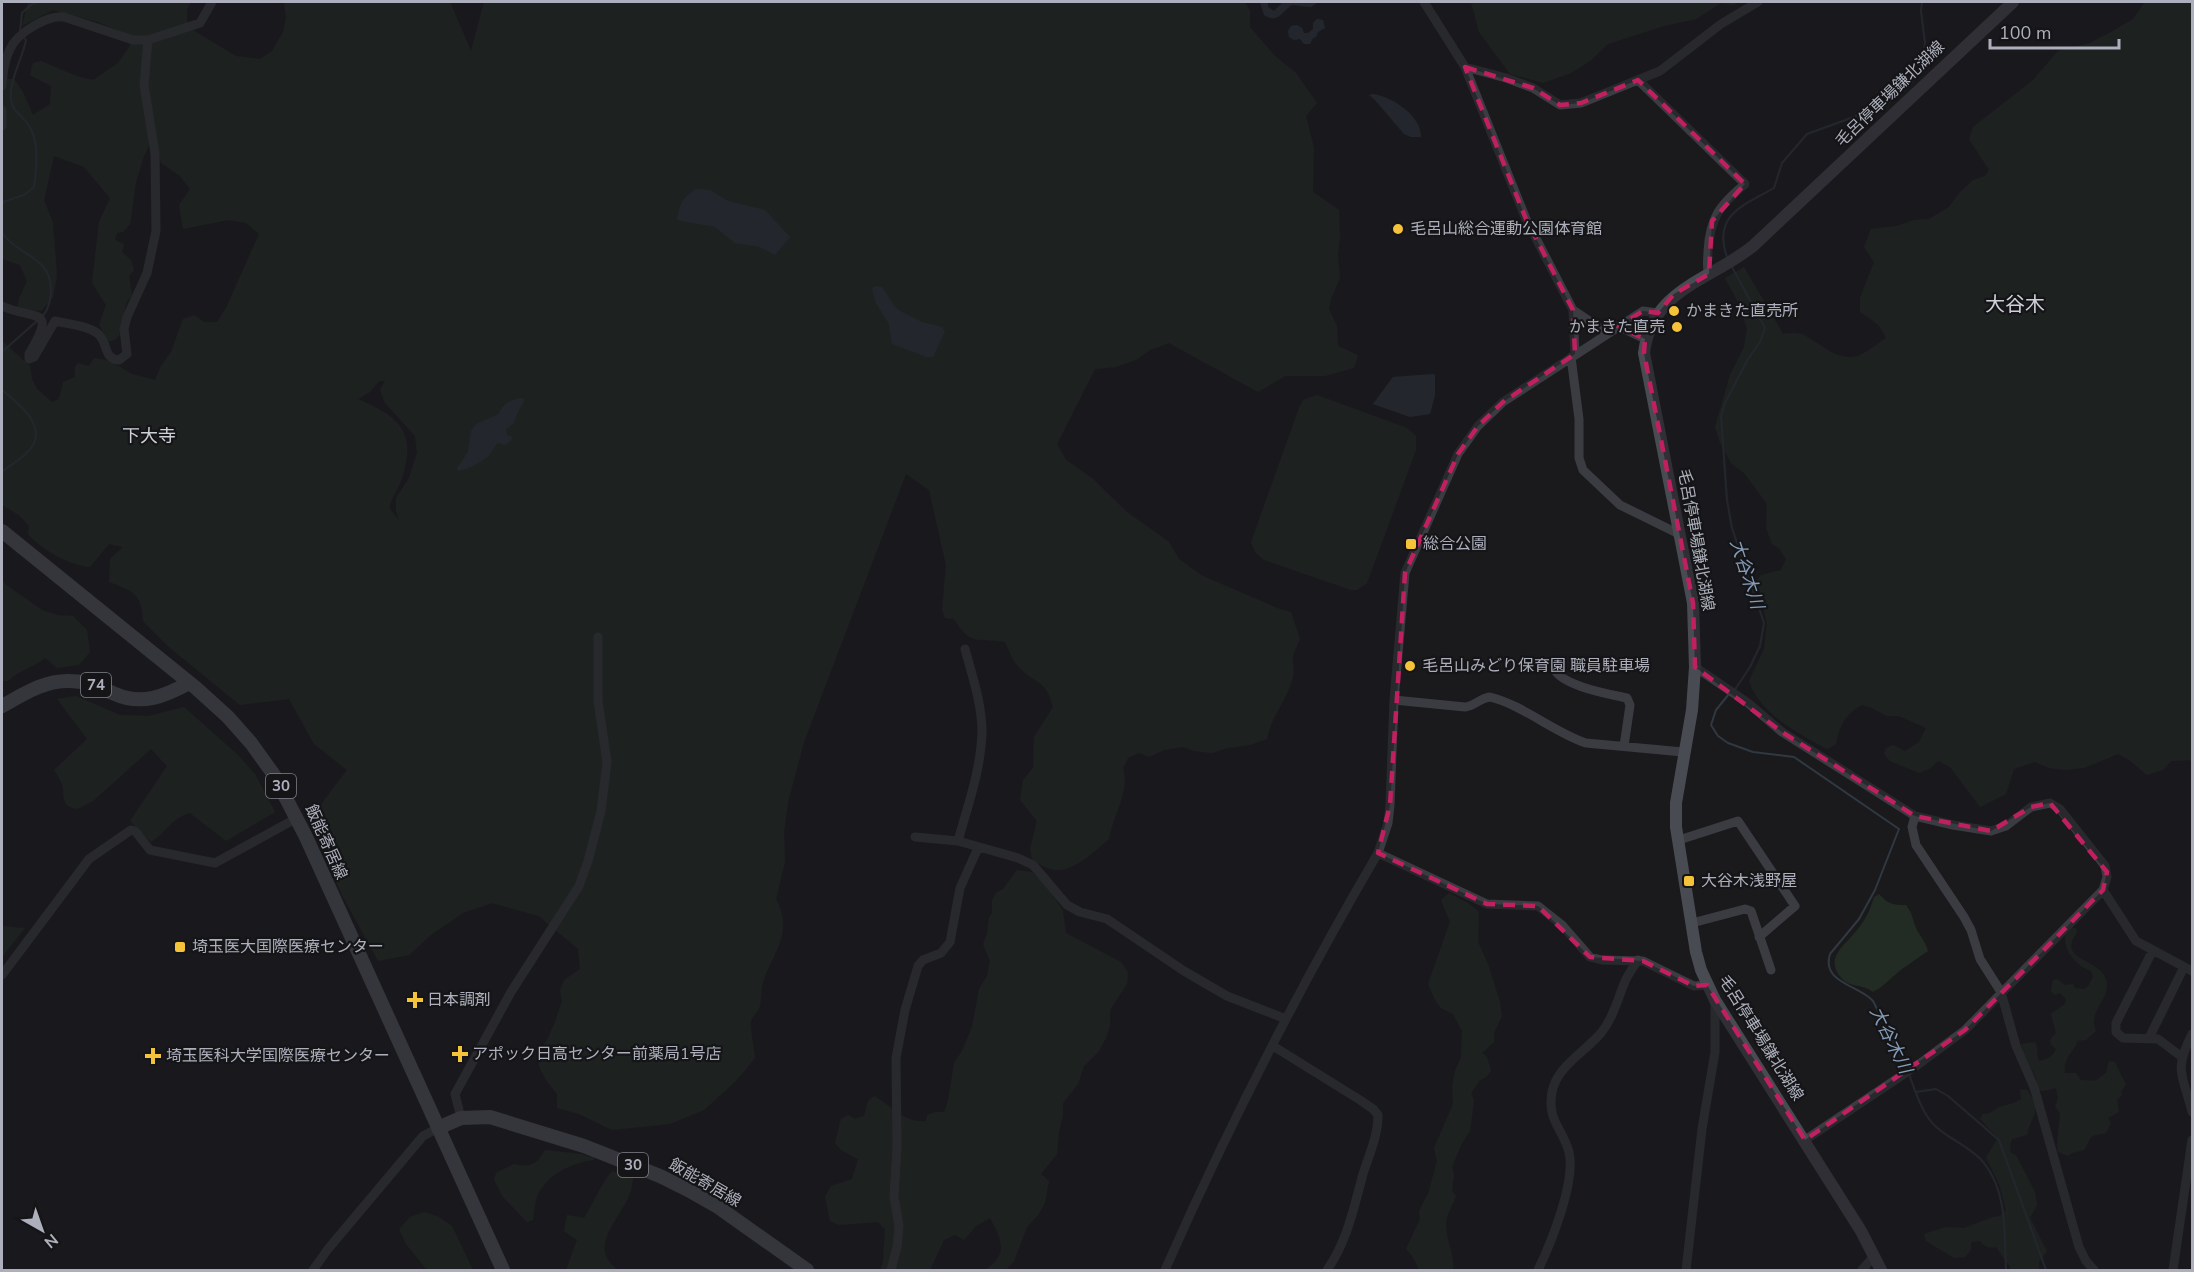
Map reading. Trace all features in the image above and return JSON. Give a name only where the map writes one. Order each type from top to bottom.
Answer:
[{"type":"main road","name":"毛呂停車場鎌北湖線","points":[[1881,1270],[1875,1256],[1805,1140],[1715,1000],[1695,952],[1676,803],[1692,710],[1695,667],[1693,603],[1644,353],[1645,339],[1658,313],[1674,294],[1730,263],[1766,235],[1987,24],[2013,2]]},
{"type":"main road","name":"飯能寄居線","points":[[2,531],[221,711],[251,744],[274,775],[297,818],[502,1270]]},
{"type":"main road","name":"74","points":[[2,706],[42,685],[62,681],[89,683],[116,695],[141,700],[162,697],[189,683]]},
{"type":"main road","name":"飯能寄居線","points":[[438,1128],[461,1118],[490,1116],[584,1146],[660,1176],[718,1207],[807,1270]]},
{"type":"street","points":[[2,86],[3,68],[14,42],[43,20],[55,16],[134,40],[148,40],[200,23],[213,2]]},
{"type":"street","points":[[1424,2],[1465,67],[1526,219],[1573,310],[1573,356],[1580,458],[1583,470],[1620,505],[1681,535]]},
{"type":"street","points":[[1465,67],[1533,88],[1560,105],[1581,104],[1660,71],[1721,24],[1758,2]]},
{"type":"street","points":[[2,306],[30,312],[42,321],[43,328],[29,354],[29,359],[34,357],[55,321],[97,333],[106,343],[108,355],[113,360],[119,360],[127,354],[124,329],[147,273],[156,231],[155,153],[144,85],[148,40]]},
{"type":"street","points":[[1638,80],[1745,184],[1721,206],[1712,221],[1708,245],[1707,270],[1709,274]]},
{"type":"street","points":[[2,110],[2,126]]},
{"type":"street","points":[[1573,310],[1607,333]]},
{"type":"street","points":[[1165,1270],[1236,1115],[1378,853],[1388,823],[1390,805],[1394,700],[1405,573],[1458,454],[1490,412],[1643,311],[1658,313]]},
{"type":"street","points":[[1618,326],[1645,339]]},
{"type":"street","points":[[461,1118],[455,1094],[511,992],[579,886],[597,831],[607,762],[598,701],[598,637]]},
{"type":"street","points":[[958,841],[978,771],[982,731],[980,708],[965,649]]},
{"type":"street","points":[[1553,667],[1559,676],[1587,688],[1627,698],[1630,705],[1624,746]]},
{"type":"street","points":[[1695,667],[1737,696],[1782,732],[1915,816],[1953,825],[1998,830],[2031,807],[2050,803],[2060,809],[2105,866],[2107,877],[2103,890],[2083,913],[1965,1030],[1913,1068],[1805,1140]]},
{"type":"street","points":[[1394,700],[1466,707],[1490,697],[1543,720],[1586,743],[1683,752]]},
{"type":"street","points":[[1915,816],[1912,827],[1916,844],[1971,930],[1980,959],[2001,992],[2016,1046],[2034,1087],[2079,1247],[2086,1262],[2094,1270]]},
{"type":"street","points":[[2,975],[89,859],[131,830],[135,831],[150,850],[215,863],[297,818]]},
{"type":"street","points":[[1679,840],[1738,820],[1795,906],[1759,937]]},
{"type":"street","points":[[915,837],[958,841],[1018,858],[1033,865],[1067,905],[1114,923],[1184,971],[1227,996],[1286,1019]]},
{"type":"street","points":[[891,1270],[899,1226],[894,1196],[897,1147],[896,1058],[905,1010],[918,966],[923,960],[941,953],[950,942],[960,888],[978,848]]},
{"type":"street","points":[[1378,853],[1487,904],[1538,906],[1562,925],[1590,957],[1602,960],[1638,960],[1694,986],[1707,985]]},
{"type":"street","points":[[2103,890],[2136,941],[2188,969],[2149,1038]]},
{"type":"street","points":[[1692,923],[1745,909],[1751,911],[1771,970]]},
{"type":"street","points":[[2153,950],[2116,1023],[2116,1032],[2123,1038],[2158,1039],[2182,1057]]},
{"type":"street","points":[[1538,1270],[1560,1213],[1569,1179],[1569,1155],[1566,1142],[1551,1115],[1552,1090],[1557,1077],[1565,1067],[1590,1044],[1608,1023],[1618,1003],[1624,982],[1638,960]]},
{"type":"street","points":[[1686,1270],[1702,1129],[1715,1052],[1715,1000]]},
{"type":"street","points":[[2193,1034],[2182,1057],[2182,1075],[2193,1112]]},
{"type":"street","points":[[1273,1046],[1360,1100],[1378,1115],[1376,1134],[1348,1227],[1338,1252],[1327,1270]]},
{"type":"street","points":[[313,1270],[423,1136],[438,1128]]},
{"type":"street","points":[[2173,1270],[2193,1140]]},
{"type":"street","points":[[1862,1270],[1875,1256]]},
{"type":"highlighted area","points":[[1465,67],[1533,88],[1560,105],[1581,103],[1638,80],[1745,184],[1712,221],[1709,274],[1674,294],[1658,313],[1643,311],[1618,326],[1645,339],[1644,353],[1693,603],[1695,667],[1782,732],[1915,816],[1991,831],[2031,807],[2050,803],[2107,872],[2103,890],[1965,1030],[1805,1140],[1707,985],[1694,986],[1643,961],[1590,957],[1538,906],[1487,904],[1378,853],[1390,805],[1405,573],[1458,454],[1478,426],[1503,402],[1575,354],[1573,310],[1526,219]]},
{"type":"shaded area","points":[[28,2],[191,2],[187,9],[187,21],[196,32],[236,56],[260,59],[272,51],[283,32],[286,18],[284,2],[450,2],[471,51],[484,2],[1245,2],[1250,11],[1250,27],[1275,56],[1296,73],[1317,103],[1306,116],[1314,148],[1313,192],[1339,210],[1340,278],[1329,309],[1337,326],[1338,346],[1358,355],[1354,368],[1325,376],[1285,376],[1258,392],[1169,343],[1150,350],[1136,360],[1116,367],[1095,369],[1057,444],[1066,460],[1092,478],[1127,512],[1169,542],[1179,559],[1201,575],[1291,612],[1300,639],[1293,657],[1294,674],[1267,739],[1212,753],[1183,747],[1164,750],[1149,757],[1139,753],[1128,758],[1123,768],[1125,777],[1123,795],[1109,839],[1086,858],[1067,869],[1053,870],[1032,860],[1030,849],[1037,821],[1020,800],[1023,780],[1033,768],[1034,737],[1053,707],[1050,697],[1042,685],[1016,664],[1005,642],[970,637],[954,619],[945,618],[942,610],[946,565],[929,490],[906,474],[804,742],[788,802],[784,832],[785,862],[776,899],[783,922],[782,932],[763,982],[759,1009],[751,1021],[755,1058],[736,1081],[704,1110],[670,1124],[612,1130],[579,1114],[557,1108],[557,1094],[539,1066],[539,1051],[555,1022],[562,1001],[560,991],[564,980],[580,969],[578,949],[539,916],[492,903],[463,913],[431,935],[409,955],[378,961],[342,895],[309,820],[347,770],[314,744],[289,699],[240,705],[169,647],[143,621],[141,604],[135,594],[109,582],[110,559],[123,547],[109,544],[90,567],[74,564],[56,556],[33,540],[28,534],[29,526],[19,515],[2,505],[2,341],[30,366],[32,379],[37,389],[52,402],[59,399],[63,382],[75,377],[75,367],[78,363],[89,366],[94,358],[110,361],[132,374],[155,380],[171,352],[183,319],[194,315],[204,322],[217,322],[226,308],[259,234],[246,223],[228,220],[183,229],[179,205],[190,189],[180,176],[161,163],[154,135],[144,156],[136,182],[130,224],[123,232],[117,233],[115,240],[124,244],[122,252],[131,260],[134,270],[129,276],[132,295],[127,302],[121,323],[121,333],[109,342],[99,325],[106,305],[92,283],[99,222],[110,198],[84,167],[54,156],[44,200],[53,223],[57,276],[53,297],[41,311],[17,308],[27,281],[20,265],[2,259],[2,79],[14,79],[23,92],[33,115],[50,104],[51,86],[30,75],[33,63],[41,61],[73,75],[93,80],[118,63],[130,46],[128,35],[98,22],[53,10],[22,26]],"holes":[[[379,381],[385,381],[380,390],[385,403],[415,436],[417,453],[409,478],[396,498],[399,520],[389,508],[401,482],[406,462],[405,437],[394,420],[384,412],[358,399],[370,392]]]},
{"type":"shaded area","points":[[1260,2],[1268,2],[1268,7],[1274,11],[1283,2],[1318,2],[1311,7],[1292,5],[1273,18],[1264,15]]},
{"type":"shaded area","points":[[1471,2],[1740,2],[1733,5],[1721,3],[1696,19],[1664,26],[1608,44],[1590,61],[1571,73],[1543,83],[1510,74],[1479,32]]},
{"type":"shaded area","points":[[2145,2],[2192,2],[2192,760],[2171,761],[2163,770],[2147,775],[2118,754],[2084,768],[2064,770],[2049,768],[2035,762],[2014,769],[2006,794],[1980,807],[1950,767],[1938,761],[1931,768],[1919,773],[1890,761],[1884,754],[1886,748],[1893,745],[1905,751],[1919,742],[1926,728],[1899,716],[1887,716],[1862,705],[1847,717],[1841,726],[1836,744],[1827,749],[1771,713],[1762,704],[1749,681],[1764,649],[1767,623],[1756,582],[1761,575],[1781,570],[1786,559],[1779,548],[1772,544],[1766,528],[1767,504],[1745,474],[1731,463],[1720,443],[1715,427],[1730,375],[1744,347],[1747,329],[1739,304],[1725,278],[1744,267],[1783,334],[1803,335],[1840,356],[1855,357],[1868,351],[1886,338],[1878,325],[1860,312],[1860,298],[1874,262],[1864,247],[1871,229],[1929,219],[1949,207],[1959,193],[1973,180],[1985,176],[1989,170],[1969,139],[1973,127],[2032,81],[2058,51],[2090,43],[2111,32],[2133,19]]},
{"type":"shaded area","points":[[1317,19],[1323,20],[1325,28],[1318,32],[1310,44],[1304,44],[1300,39],[1294,40],[1289,37],[1288,31],[1291,26],[1297,25],[1304,33],[1308,33],[1313,29],[1313,23]]},
{"type":"shaded area","points":[[1369,95],[1389,99],[1404,108],[1416,121],[1421,137],[1404,134]]},
{"type":"shaded area","points":[[696,189],[710,190],[728,201],[765,210],[790,237],[775,255],[760,247],[735,243],[715,227],[677,220],[682,202]]},
{"type":"shaded area","points":[[875,286],[882,287],[895,307],[902,312],[922,322],[942,327],[945,331],[933,357],[927,357],[892,344],[889,324],[876,303],[872,289]]},
{"type":"shaded area","points":[[1435,375],[1435,395],[1430,414],[1410,417],[1373,404],[1393,377]]},
{"type":"shaded area","points":[[1317,395],[1407,428],[1416,436],[1416,450],[1367,583],[1357,590],[1351,590],[1264,560],[1255,552],[1251,542],[1299,408],[1303,400]]},
{"type":"shaded area","points":[[523,398],[524,401],[514,423],[506,429],[507,435],[512,437],[511,441],[505,445],[498,443],[482,461],[458,471],[457,468],[468,452],[471,431],[476,424],[499,414],[508,402]]},
{"type":"shaded area","points":[[2,579],[5,584],[42,610],[57,615],[73,616],[87,630],[90,652],[79,665],[57,668],[45,658],[8,681],[2,681]]},
{"type":"shaded area","points":[[76,696],[120,715],[148,716],[184,707],[238,755],[255,774],[275,812],[226,841],[190,813],[178,818],[151,842],[130,821],[167,766],[151,749],[93,801],[77,809],[69,806],[65,802],[62,786],[54,770],[87,739],[57,699]]},
{"type":"shaded area","points":[[1017,870],[1032,872],[1048,888],[1063,911],[1066,933],[1121,962],[1128,972],[1127,984],[1110,1010],[1110,1025],[1106,1038],[1099,1051],[1084,1066],[1078,1084],[1063,1103],[1057,1154],[1041,1174],[1049,1181],[1045,1203],[1027,1227],[1014,1261],[1006,1270],[985,1270],[998,1258],[1001,1246],[998,1233],[990,1218],[976,1226],[964,1240],[955,1235],[944,1240],[930,1270],[880,1270],[883,1262],[885,1229],[878,1222],[839,1225],[830,1221],[825,1197],[831,1186],[852,1179],[858,1159],[841,1150],[835,1143],[841,1119],[848,1115],[855,1119],[864,1116],[868,1101],[874,1096],[904,1117],[918,1121],[926,1121],[927,1115],[935,1112],[944,1112],[954,1063],[972,1027],[979,989],[987,976],[990,961],[983,944],[992,913],[992,900]]},
{"type":"shaded area","points":[[1449,893],[1479,912],[1478,942],[1488,964],[1502,1016],[1494,1033],[1494,1042],[1482,1053],[1487,1057],[1491,1071],[1479,1081],[1471,1093],[1474,1101],[1470,1131],[1452,1167],[1454,1173],[1452,1191],[1456,1196],[1446,1223],[1453,1270],[1419,1270],[1406,1249],[1420,1219],[1419,1211],[1428,1194],[1437,1161],[1434,1148],[1453,1104],[1452,1087],[1461,1057],[1462,1031],[1453,1014],[1441,1008],[1435,1000],[1428,984],[1450,922],[1441,900]]},
{"type":"shaded area","points":[[1879,894],[1891,903],[1906,905],[1928,951],[1873,992],[1843,980],[1835,964],[1839,951],[1855,933],[1874,897]]},
{"type":"shaded area","points":[[2,926],[25,928],[2,957]]},
{"type":"shaded area","points":[[2072,928],[2076,928],[2077,933],[2072,941],[2071,948],[2074,953],[2099,970],[2107,983],[2104,997],[2095,1016],[2096,1031],[2086,1040],[2078,1041],[2066,1060],[2065,1073],[2076,1073],[2081,1080],[2095,1081],[2106,1073],[2109,1061],[2115,1062],[2126,1085],[2117,1100],[2119,1112],[2108,1118],[2111,1123],[2106,1133],[2093,1136],[2084,1150],[2068,1156],[2058,1152],[2057,1147],[2060,1113],[2055,1107],[2058,1098],[2056,1088],[2039,1090],[2021,1044],[2035,1042],[2039,1061],[2051,1056],[2056,1049],[2051,1045],[2050,1040],[2056,1033],[2051,1014],[2065,1004],[2066,999],[2060,993],[2054,995],[2051,991],[2053,980],[2057,979],[2065,985],[2073,984],[2075,988],[2085,989],[2093,977],[2091,971],[2076,962],[2069,953],[2065,936]]},
{"type":"shaded area","points":[[2020,1089],[2027,1090],[2032,1098],[2035,1112],[2027,1135],[2012,1139],[2010,1146],[2011,1153],[2016,1155],[2035,1192],[2037,1205],[2030,1218],[2047,1251],[2039,1262],[2039,1270],[2010,1270],[1996,1247],[1987,1247],[1980,1241],[1971,1242],[1971,1250],[1965,1257],[1954,1258],[1926,1241],[1924,1234],[1946,1227],[1964,1228],[2000,1216],[2006,1210],[1999,1184],[1986,1157],[1998,1138],[1980,1119],[1983,1114],[2021,1099]]},
{"type":"shaded area","points":[[545,1150],[595,1158],[575,1164],[551,1178],[535,1202],[533,1220],[527,1222],[503,1197],[494,1180],[496,1173],[514,1164],[524,1166],[533,1164]]},
{"type":"shaded area","points":[[612,1171],[633,1179],[629,1196],[612,1225],[605,1244],[605,1253],[609,1262],[618,1270],[566,1270],[577,1240],[564,1231],[567,1215],[584,1218]]},
{"type":"shaded area","points":[[424,1212],[439,1217],[452,1226],[473,1270],[427,1270],[406,1244],[399,1229],[410,1217]]},
{"type":"waterway","points":[[20,31],[22,13],[32,4],[39,2]]},
{"type":"waterway","name":"大谷木川","points":[[1727,257],[1723,243],[1727,221],[1742,206],[1774,188],[1782,163],[1807,134],[1884,106],[1911,84],[1922,62],[1925,43],[1922,2]]},
{"type":"waterway","points":[[2,206],[3,202],[24,195],[34,187],[37,163],[34,137],[27,123],[13,107],[11,100],[12,85],[26,40],[23,36]]},
{"type":"waterway","points":[[2,233],[46,270],[50,279],[51,293],[43,316]]},
{"type":"waterway","name":"大谷木川","points":[[1732,267],[1765,328],[1760,342],[1748,359],[1725,403],[1721,416],[1727,500],[1732,528],[1764,623],[1760,646],[1750,667],[1734,691]]},
{"type":"waterway","points":[[2,352],[38,320]]},
{"type":"waterway","points":[[2,390],[28,415],[36,431],[35,440],[28,452],[2,472]]},
{"type":"waterway","name":"大谷木川","points":[[1729,694],[1716,710],[1711,725],[1718,736],[1728,743],[1753,752],[1794,757],[1899,829],[1875,890],[1859,919],[1830,954],[1829,964],[1836,977],[1873,1001],[1907,1068]]},
{"type":"waterway","name":"大谷木川","points":[[1909,1074],[1927,1116],[1939,1130],[1978,1156],[1992,1175],[2001,1201],[2006,1270]]},
{"type":"waterway","points":[[1916,1092],[1936,1089],[1948,1096],[1999,1140],[2046,1270]]},
{"type":"place","name":"毛呂山総合運動公園体育館","points":[[1398,229]]},
{"type":"place","name":"かまきた直売所","points":[[1674,311]]},
{"type":"place","name":"かまきた直売","points":[[1677,327]]},
{"type":"place","name":"総合公園","points":[[1411,544]]},
{"type":"place","name":"毛呂山みどり保育園 職員駐車場","points":[[1410,666]]},
{"type":"place","name":"大谷木浅野屋","points":[[1689,881]]},
{"type":"place","name":"埼玉医大国際医療センター","points":[[180,947]]},
{"type":"place","name":"日本調剤","points":[[415,1000]]},
{"type":"place","name":"アポック日高センター前薬局1号店","points":[[460,1054]]},
{"type":"place","name":"埼玉医科大学国際医療センター","points":[[153,1056]]},
{"type":"district","name":"大谷木","points":[[2015,304]]},
{"type":"district","name":"下大寺","points":[[149,436]]}]
